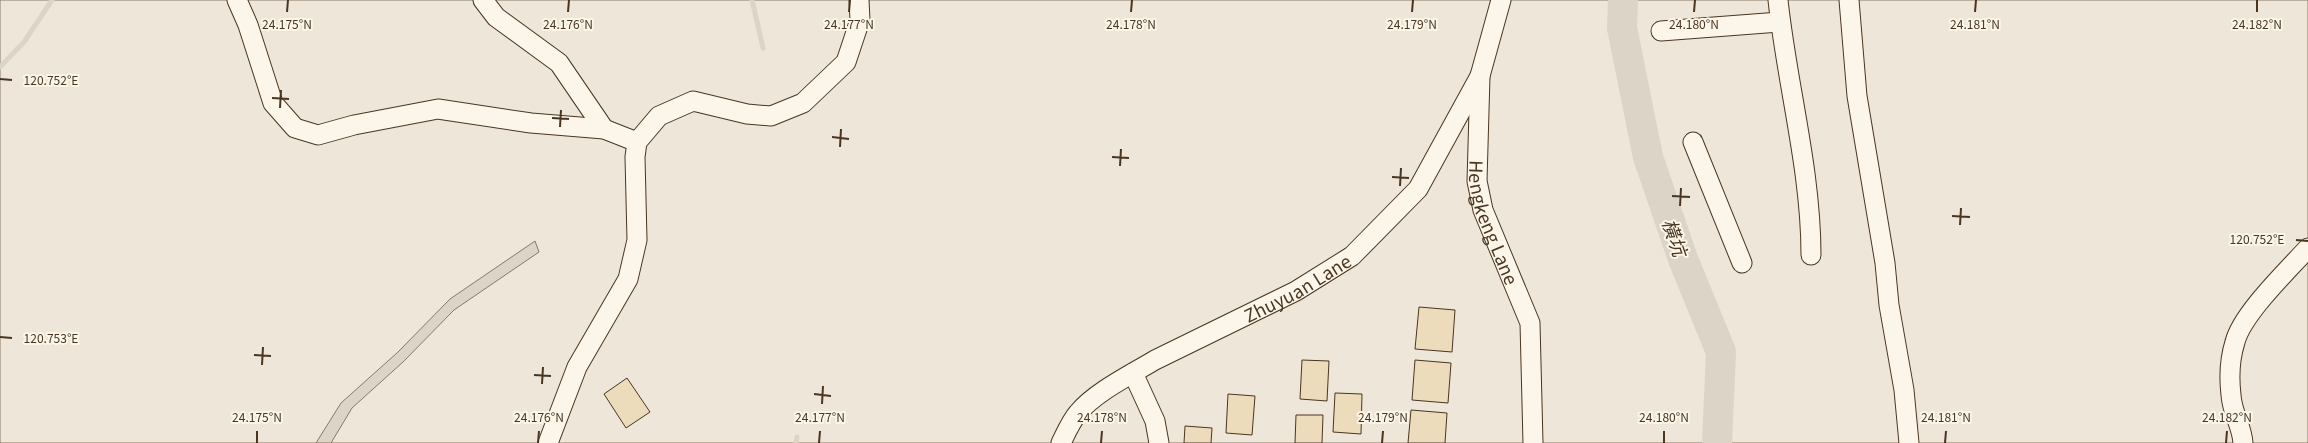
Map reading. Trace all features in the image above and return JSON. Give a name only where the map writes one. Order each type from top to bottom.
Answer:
[{"type":"street","points":[[237,0],[248,25],[273,103],[295,128],[318,135],[354,125],[438,109],[531,123],[604,129],[637,142]]},
{"type":"street","points":[[483,0],[496,17],[560,63],[604,129]]},
{"type":"street","points":[[548,443],[577,367],[628,279],[638,240],[635,157],[637,142],[659,116],[693,101],[747,114],[771,116],[803,103],[846,62],[860,20],[859,0]]},
{"type":"street","name":"Hengkeng Lane","points":[[1501,0],[1480,76],[1477,181],[1484,210],[1530,323],[1533,443]]},
{"type":"street","points":[[1778,0],[1800,140],[1811,228],[1811,255]]},
{"type":"street","points":[[1849,0],[1857,96],[1885,263],[1888,305],[1904,390],[1909,443]]},
{"type":"street","points":[[1661,32],[1780,22]]},
{"type":"street","name":"Zhuyuan Lane","points":[[1062,443],[1079,412],[1096,397],[1133,373],[1155,360],[1296,291],[1352,256],[1418,189],[1480,76]]},
{"type":"street","points":[[1693,142],[1742,263]]},
{"type":"street","points":[[2243,443],[2243,434],[2234,415],[2231,395],[2231,367],[2235,341],[2243,325],[2273,286],[2308,248]]},
{"type":"street","points":[[1133,373],[1155,421],[1159,443]]},
{"type":"shaded area","points":[[0,0],[2308,0],[2308,443],[0,443]]},
{"type":"shaded area","points":[[535,241],[539,252],[454,310],[403,362],[352,408],[331,443],[316,443],[341,403],[398,352],[450,299]]},
{"type":"building","points":[[1419,307],[1455,310],[1452,352],[1415,349]]},
{"type":"building","points":[[1302,360],[1329,361],[1327,401],[1300,399]]},
{"type":"building","points":[[1415,360],[1451,363],[1448,403],[1412,400]]},
{"type":"building","points":[[627,378],[650,412],[626,428],[604,394]]},
{"type":"building","points":[[1335,393],[1362,394],[1361,434],[1333,432]]},
{"type":"building","points":[[1228,394],[1255,396],[1252,435],[1226,433]]},
{"type":"building","points":[[1411,410],[1447,413],[1445,443],[1408,443]]},
{"type":"building","points":[[1296,415],[1323,415],[1322,443],[1295,443]]},
{"type":"building","points":[[1185,426],[1212,428],[1211,443],[1184,443]]},
{"type":"waterway","points":[[0,67],[24,42],[52,0]]},
{"type":"waterway","points":[[752,0],[763,48]]},
{"type":"waterway","name":"橫坑","points":[[1623,0],[1622,28],[1648,157],[1683,259],[1721,352],[1717,443]]},
{"type":"waterway","points":[[796,443],[797,437]]}]
